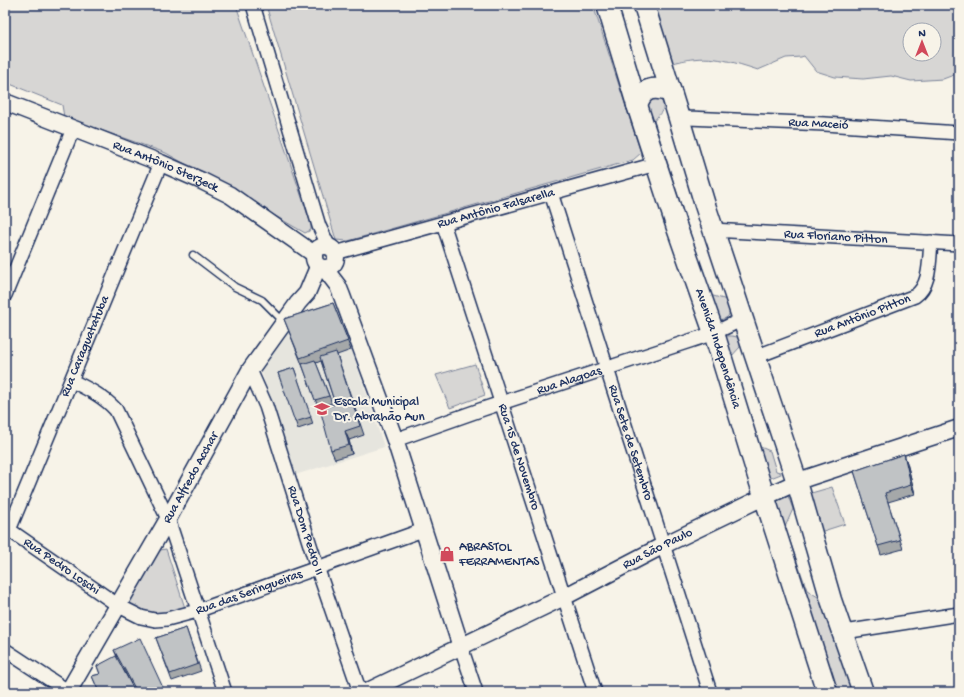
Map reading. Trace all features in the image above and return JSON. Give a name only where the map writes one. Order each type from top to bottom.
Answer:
[{"type":"main road","name":"Avenida Independência","points":[[607,5],[627,74],[677,228],[714,333],[827,692]]},
{"type":"main road","points":[[644,5],[713,230],[797,482],[831,600],[844,632],[863,692]]},
{"type":"main road","points":[[627,74],[637,78],[647,78],[657,71],[662,62]]},
{"type":"main road","points":[[637,105],[640,96],[648,90],[663,89],[671,92]]},
{"type":"street","points":[[253,5],[319,226],[325,257],[338,286],[395,440],[476,692]]},
{"type":"street","name":"Rua Antônio Sterzeck","points":[[5,102],[161,163],[202,181],[230,195],[325,257]]},
{"type":"street","name":"Rua Maceió","points":[[678,115],[688,118],[825,124],[959,133]]},
{"type":"street","points":[[5,295],[73,129]]},
{"type":"street","name":"Rua Caraguatatuba","points":[[7,529],[72,381],[161,163]]},
{"type":"street","name":"Rua Antônio Falsarella","points":[[325,257],[656,164]]},
{"type":"street","name":"Rua Sete de Setembro","points":[[551,193],[710,692]]},
{"type":"street","name":"Rua 15 de Novembro","points":[[443,223],[595,692]]},
{"type":"street","name":"Rua Floriano Pitton","points":[[713,230],[959,244]]},
{"type":"street","name":"Rua Antônio Pitton","points":[[756,357],[915,296],[922,291],[926,284],[931,242]]},
{"type":"street","name":"Rua Alfredo Acchar","points":[[68,692],[119,606],[142,562],[168,519],[250,370],[298,303],[307,293],[325,257]]},
{"type":"street","name":"Rua Alagoas","points":[[395,440],[501,403],[714,333],[742,319]]},
{"type":"street","name":"Rua Dom Pedro II","points":[[250,370],[266,406],[317,567],[360,692]]},
{"type":"street","points":[[72,381],[94,392],[116,410],[168,519],[197,611],[225,692]]},
{"type":"street","name":"Rua São Paulo","points":[[366,692],[564,597],[664,545],[765,496],[797,482],[959,428]]},
{"type":"street","name":"Rua Pedro Loschi","points":[[7,529],[119,606]]},
{"type":"street","name":"Rua das Seringueiras","points":[[119,606],[141,617],[155,620],[167,619],[197,611],[423,530]]},
{"type":"street","points":[[844,632],[959,614]]},
{"type":"street","points":[[5,650],[68,692]]},
{"type":"lane","points":[[193,255],[235,287],[262,300],[284,322]]},
{"type":"shaded area","points":[[5,5],[236,5],[311,224],[311,230],[305,233],[166,153],[64,117],[62,105],[5,82]]},
{"type":"shaded area","points":[[266,5],[593,5],[641,153],[633,160],[348,241],[336,240]]},
{"type":"shaded area","points":[[650,5],[959,5],[959,73],[943,79],[911,81],[891,76],[863,79],[835,77],[816,71],[804,56],[786,58],[758,70],[724,60],[704,58],[670,64]]},
{"type":"shaded area","points":[[659,97],[662,101],[663,107],[654,121],[710,295],[727,300],[729,314],[726,318],[717,320],[644,99]]},
{"type":"shaded area","name":"Escola Municipal Dr. Abrahão Aun","points":[[337,305],[384,447],[295,475],[261,370],[293,320]]},
{"type":"shaded area","points":[[725,336],[737,337],[740,342],[740,347],[730,358],[758,446],[770,451],[776,471],[780,472],[781,474],[763,481],[720,346],[722,338]]},
{"type":"shaded area","points":[[475,364],[485,395],[450,408],[436,375]]},
{"type":"shaded area","points":[[832,487],[845,524],[820,532],[808,494]]},
{"type":"shaded area","points":[[788,496],[793,509],[785,527],[807,590],[824,601],[853,692],[832,692],[770,504]]},
{"type":"shaded area","points":[[166,549],[185,608],[153,616],[129,605],[160,550]]},
{"type":"building","points":[[333,303],[348,341],[300,358],[284,319]]},
{"type":"building","points":[[336,352],[360,426],[345,431],[349,445],[331,450],[320,409],[335,404],[320,357]]},
{"type":"building","points":[[315,360],[329,396],[315,400],[302,364]]},
{"type":"building","points":[[294,368],[311,417],[295,422],[278,373]]},
{"type":"building","points":[[904,454],[911,485],[885,493],[900,540],[878,546],[854,471]]},
{"type":"building","points":[[186,628],[198,664],[170,674],[156,638]]},
{"type":"building","points":[[140,638],[165,692],[137,692],[114,650]]},
{"type":"building","points":[[116,656],[135,692],[99,692],[92,676],[100,674],[97,666]]},
{"type":"place","name":"Escola Municipal Dr. Abrahão Aun","points":[[322,409]]},
{"type":"place","name":"ABRASTOL FERRAMENTAS","points":[[447,554]]}]
